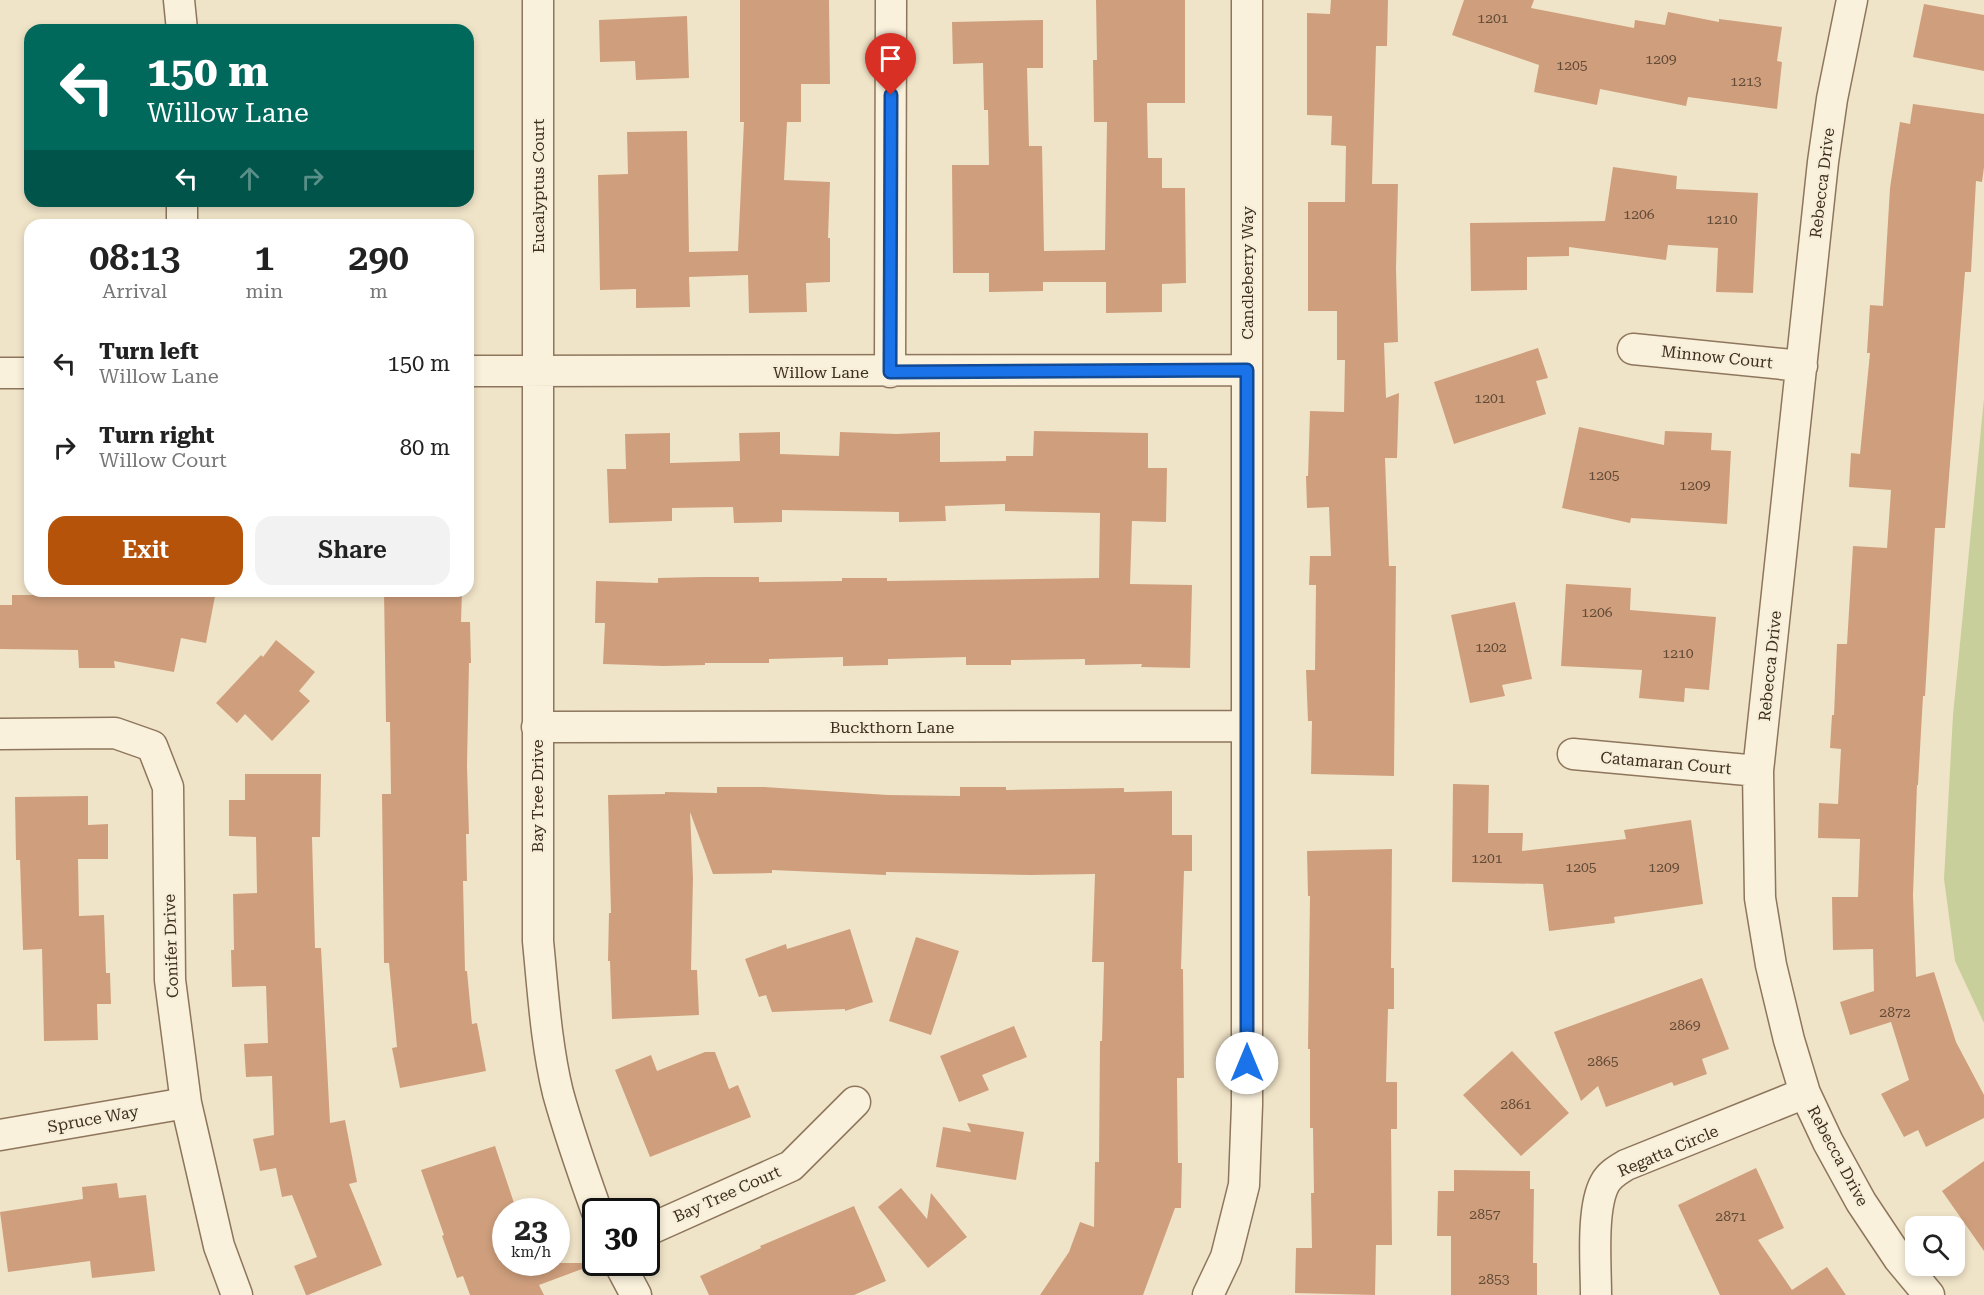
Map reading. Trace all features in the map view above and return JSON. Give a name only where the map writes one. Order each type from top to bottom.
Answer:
[{"type":"street","points":[[179,0],[181,24]]},
{"type":"street","name":"Eucalyptus Court","points":[[538,0],[538,372]]},
{"type":"street","points":[[890,372],[891,0]]},
{"type":"street","name":"Candleberry Way","points":[[1208,1295],[1226,1257],[1244,1185],[1247,1105],[1247,0]]},
{"type":"street","name":"Rebecca Drive","points":[[1852,0],[1832,99],[1823,162],[1758,771],[1760,898],[1771,965],[1786,1029],[1805,1094],[1861,1202],[1899,1259],[1929,1295]]},
{"type":"street","name":"Minnow Court","points":[[1633,349],[1802,366]]},
{"type":"street","name":"Willow Lane","points":[[474,371],[1247,370]]},
{"type":"street","name":"Bay Tree Drive","points":[[538,372],[538,941],[545,1013],[558,1091],[592,1198]]},
{"type":"street","points":[[0,373],[24,373]]},
{"type":"street","name":"Buckthorn Lane","points":[[537,727],[1246,726]]},
{"type":"street","name":"Conifer Drive","points":[[0,734],[115,733],[153,746],[168,787],[170,980],[186,1103],[219,1246],[237,1295]]},
{"type":"street","name":"Catamaran Court","points":[[1573,754],[1758,771]]},
{"type":"street","name":"Regatta Circle","points":[[1596,1295],[1598,1202],[1605,1182],[1613,1173],[1626,1165],[1805,1094]]},
{"type":"street","name":"Bay Tree Court","points":[[660,1225],[790,1166],[855,1102]]},
{"type":"street","name":"Spruce Way","points":[[0,1135],[186,1103]]},
{"type":"street","points":[[626,1276],[636,1295]]},
{"type":"green space","points":[[1984,398],[1984,1023],[1955,961],[1944,879],[1953,715]]},
{"type":"building","points":[[740,0],[829,0],[830,84],[801,84],[801,122],[787,122],[784,180],[830,182],[828,238],[830,238],[830,282],[806,283],[807,312],[749,313],[748,275],[689,277],[690,307],[636,308],[636,289],[600,290],[598,175],[628,174],[627,132],[687,131],[689,252],[738,251],[744,122],[740,122]]},
{"type":"building","points":[[1096,0],[1185,0],[1185,103],[1147,103],[1148,158],[1162,158],[1162,188],[1185,188],[1186,283],[1162,284],[1162,312],[1106,313],[1106,282],[1043,282],[1043,291],[989,292],[989,273],[953,273],[952,165],[989,165],[988,110],[984,110],[983,63],[953,64],[952,22],[1043,20],[1043,68],[1027,68],[1029,146],[1042,146],[1044,251],[1105,250],[1107,122],[1094,122],[1093,60],[1097,60]]},
{"type":"building","points":[[1331,0],[1388,0],[1387,46],[1376,46],[1372,184],[1398,184],[1396,269],[1398,342],[1384,343],[1386,398],[1399,393],[1397,458],[1385,458],[1389,566],[1396,566],[1394,776],[1311,774],[1312,721],[1308,721],[1306,670],[1315,670],[1316,585],[1309,585],[1310,556],[1331,556],[1329,507],[1307,508],[1306,476],[1308,476],[1310,411],[1344,412],[1345,360],[1337,360],[1337,311],[1308,311],[1308,202],[1345,202],[1346,146],[1331,145],[1332,116],[1307,115],[1307,13],[1330,14]]},
{"type":"building","points":[[1464,0],[1534,0],[1531,8],[1634,28],[1635,20],[1665,25],[1668,12],[1719,22],[1719,19],[1782,27],[1777,61],[1782,62],[1777,109],[1688,97],[1686,106],[1600,89],[1597,105],[1534,92],[1539,65],[1452,35]]},
{"type":"building","points":[[1924,4],[1984,15],[1984,71],[1913,57]]},
{"type":"building","points":[[687,16],[689,78],[636,80],[635,61],[600,62],[599,20]]},
{"type":"building","points":[[1913,104],[1984,114],[1984,167],[1982,182],[1976,181],[1971,272],[1965,272],[1945,528],[1935,528],[1917,785],[1913,895],[1916,977],[1934,972],[1956,1042],[1984,1095],[1984,1118],[1926,1147],[1918,1130],[1904,1137],[1881,1094],[1909,1080],[1891,1022],[1850,1035],[1840,1002],[1874,991],[1873,949],[1833,950],[1832,897],[1858,897],[1860,839],[1818,838],[1819,803],[1838,804],[1841,749],[1830,748],[1837,644],[1847,644],[1853,546],[1887,548],[1891,490],[1849,487],[1851,453],[1860,454],[1870,353],[1867,353],[1870,305],[1883,306],[1890,188],[1900,122],[1910,124]]},
{"type":"building","points":[[1613,167],[1677,176],[1676,189],[1758,193],[1753,293],[1716,292],[1718,248],[1668,245],[1666,260],[1569,247],[1569,256],[1527,257],[1527,290],[1471,291],[1470,223],[1605,221]]},
{"type":"building","points":[[1538,348],[1548,378],[1536,381],[1546,414],[1454,444],[1434,382]]},
{"type":"building","points":[[1579,427],[1664,445],[1665,431],[1712,433],[1711,450],[1731,451],[1727,524],[1631,518],[1630,523],[1562,508]]},
{"type":"building","points":[[1034,431],[1148,433],[1148,468],[1167,468],[1166,522],[1132,521],[1130,584],[1192,585],[1190,668],[1141,667],[1142,664],[1085,665],[1085,659],[1011,660],[1011,665],[966,665],[966,657],[888,659],[888,665],[843,666],[843,657],[769,659],[769,663],[705,663],[705,665],[603,664],[605,623],[595,623],[596,581],[658,583],[658,578],[703,577],[759,577],[759,582],[842,581],[842,578],[887,578],[887,581],[1099,578],[1100,513],[1005,511],[1005,504],[945,506],[946,521],[899,522],[899,512],[782,510],[782,522],[734,523],[733,507],[672,508],[672,521],[609,523],[607,469],[626,469],[625,434],[670,433],[670,463],[740,461],[739,433],[780,432],[780,454],[839,456],[840,432],[897,434],[940,432],[940,462],[1006,461],[1006,456],[1033,456]]},
{"type":"building","points":[[1566,584],[1631,588],[1630,610],[1716,617],[1709,690],[1685,688],[1684,702],[1639,698],[1642,670],[1561,666]]},
{"type":"building","points":[[12,595],[24,595],[24,597],[215,597],[206,643],[181,638],[174,672],[114,661],[115,668],[79,668],[78,650],[0,649],[0,605],[12,605]]},
{"type":"building","points":[[384,597],[462,597],[461,622],[470,622],[471,663],[469,663],[467,766],[469,834],[466,834],[467,881],[463,881],[465,971],[467,971],[472,1024],[477,1023],[486,1071],[400,1088],[392,1048],[397,1047],[389,963],[384,963],[382,794],[391,794],[390,722],[386,722]]},
{"type":"building","points":[[1515,602],[1532,679],[1502,685],[1505,696],[1470,703],[1451,615]]},
{"type":"building","points":[[276,640],[315,672],[299,691],[310,701],[272,741],[245,714],[237,723],[216,703],[261,655],[263,657]]},
{"type":"building","points":[[245,774],[321,774],[320,837],[312,837],[315,948],[321,948],[330,1123],[345,1120],[357,1182],[349,1184],[382,1265],[308,1295],[306,1295],[294,1266],[317,1257],[292,1195],[282,1197],[276,1168],[260,1171],[253,1139],[274,1135],[272,1076],[246,1077],[244,1044],[268,1043],[266,986],[232,987],[233,894],[257,893],[256,837],[229,836],[229,800],[245,800]]},
{"type":"building","points":[[1453,784],[1489,785],[1488,833],[1523,833],[1522,851],[1626,839],[1624,830],[1691,820],[1703,904],[1614,917],[1615,923],[1549,931],[1543,884],[1452,882]]},
{"type":"building","points":[[717,787],[960,796],[960,787],[1006,787],[1006,790],[1124,788],[1124,792],[1172,791],[1172,835],[1192,835],[1192,871],[1184,871],[1181,969],[1183,969],[1184,1078],[1177,1078],[1178,1163],[1182,1163],[1181,1208],[1175,1208],[1143,1295],[1040,1295],[1069,1252],[1080,1222],[1094,1227],[1095,1162],[1099,1162],[1100,1041],[1102,1041],[1104,962],[1092,962],[1095,874],[886,872],[886,875],[772,870],[772,873],[713,874],[690,812],[693,878],[691,970],[697,970],[699,1015],[612,1019],[610,961],[608,961],[609,913],[611,913],[608,795],[665,794],[665,792],[717,793]]},
{"type":"building","points":[[88,796],[88,825],[108,824],[108,859],[78,859],[79,916],[104,915],[106,973],[110,973],[111,1004],[97,1004],[98,1040],[44,1041],[42,949],[23,950],[20,860],[16,860],[15,797]]},
{"type":"building","points":[[1392,849],[1391,968],[1394,968],[1394,1009],[1388,1009],[1386,1082],[1397,1082],[1397,1129],[1391,1129],[1392,1245],[1376,1245],[1375,1295],[1295,1293],[1296,1248],[1312,1248],[1311,1193],[1314,1193],[1313,1128],[1310,1128],[1310,1049],[1308,1049],[1310,896],[1308,896],[1307,851]]},
{"type":"building","points":[[850,929],[873,1002],[845,1011],[845,1009],[772,1012],[766,995],[759,997],[745,959],[786,944],[787,949]]},
{"type":"building","points":[[916,937],[959,951],[931,1035],[889,1021]]},
{"type":"building","points":[[1702,978],[1729,1049],[1702,1059],[1707,1074],[1674,1086],[1672,1082],[1606,1107],[1598,1086],[1581,1101],[1554,1032]]},
{"type":"building","points":[[1014,1026],[1027,1057],[982,1075],[989,1090],[959,1102],[940,1056]]},
{"type":"building","points":[[1512,1051],[1569,1113],[1521,1156],[1463,1095]]},
{"type":"building","points":[[705,1052],[715,1052],[729,1089],[738,1085],[751,1117],[650,1157],[615,1070],[651,1055],[657,1071]]},
{"type":"building","points":[[967,1123],[1024,1132],[1016,1180],[936,1167],[943,1127],[971,1132]]},
{"type":"building","points":[[495,1146],[512,1198],[492,1198],[492,1276],[563,1276],[539,1285],[544,1295],[470,1295],[463,1276],[457,1278],[421,1170]]},
{"type":"building","points":[[1984,1161],[1984,1251],[1965,1224],[1965,1216],[1960,1216],[1942,1191]]},
{"type":"building","points":[[1756,1168],[1784,1228],[1758,1240],[1792,1290],[1827,1267],[1846,1295],[1720,1295],[1678,1205]]},
{"type":"building","points":[[1454,1170],[1530,1171],[1530,1189],[1534,1189],[1533,1263],[1537,1263],[1537,1295],[1451,1295],[1451,1236],[1437,1236],[1438,1191],[1454,1191]]},
{"type":"building","points":[[117,1183],[119,1198],[146,1195],[155,1271],[92,1278],[90,1261],[8,1272],[0,1212],[83,1199],[82,1187]]},
{"type":"building","points":[[901,1188],[927,1219],[931,1193],[967,1237],[928,1268],[878,1207]]},
{"type":"building","points":[[854,1206],[886,1281],[854,1295],[709,1295],[700,1276],[761,1248],[760,1246]]},
{"type":"building","points":[[570,1263],[582,1263],[582,1269],[570,1273]]},
{"type":"route","points":[[891,95],[890,372],[1247,370],[1247,1063]]}]
